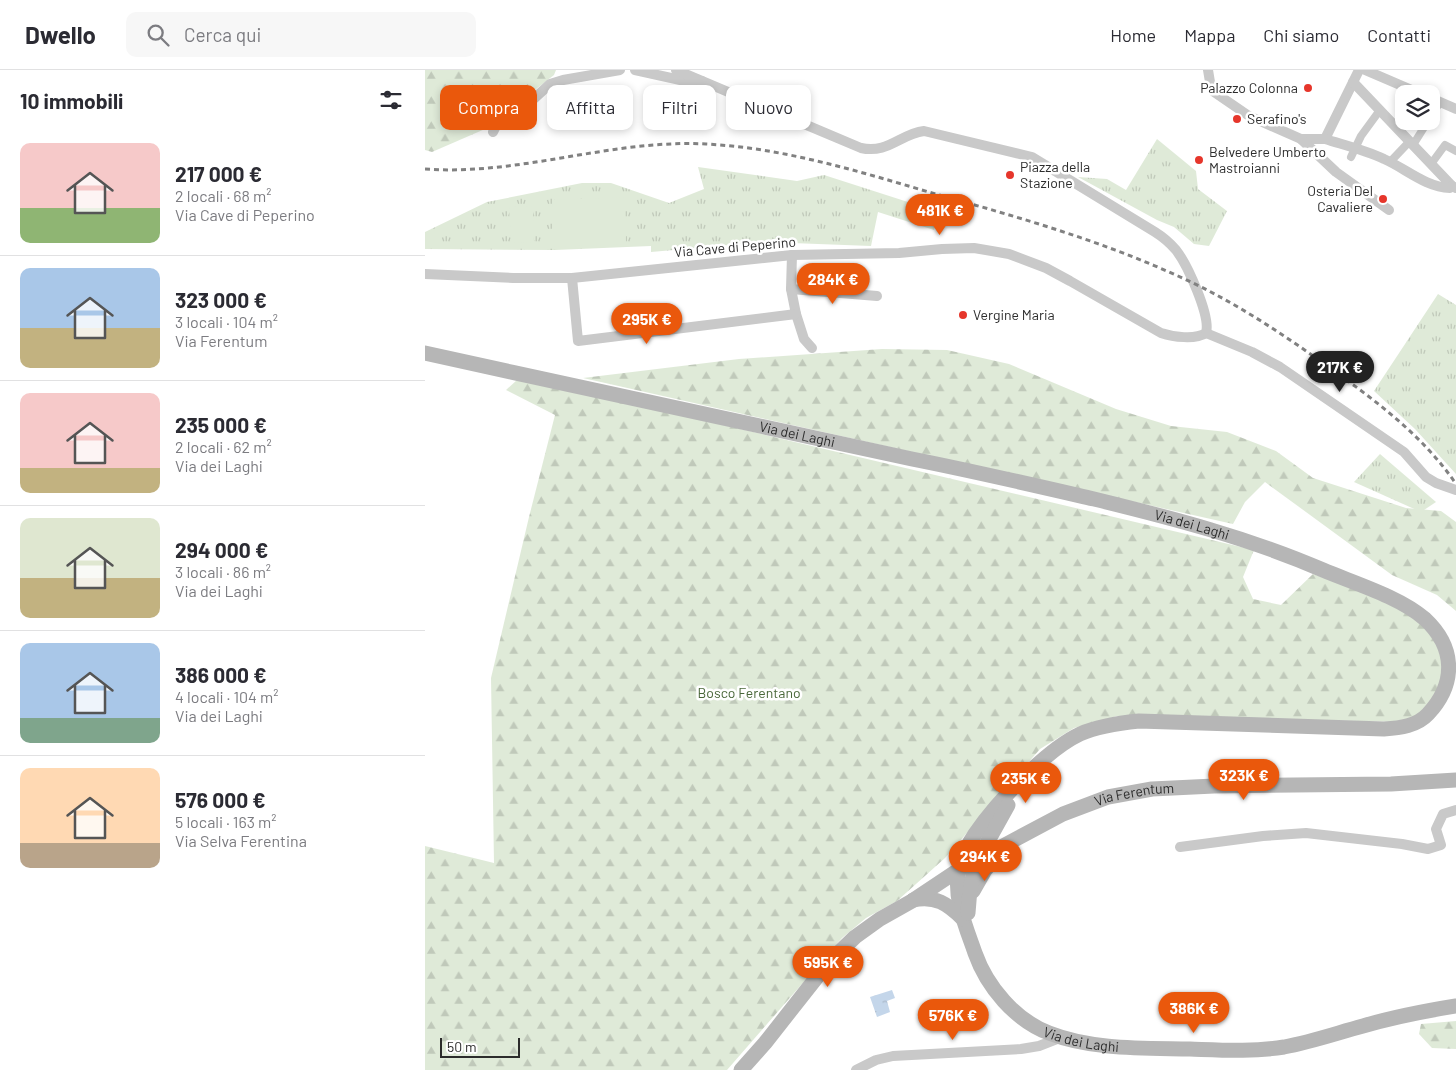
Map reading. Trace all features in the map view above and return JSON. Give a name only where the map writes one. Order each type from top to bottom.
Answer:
[{"type":"main road","name":"Via dei Laghi","points":[[425,353],[998,477],[1159,515],[1211,529],[1307,563],[1403,604],[1419,614],[1433,627],[1441,639],[1447,653],[1449,673],[1444,692],[1426,716],[1410,725],[1398,728],[1374,729],[1177,722],[1129,722],[1095,729],[1075,737],[1051,754],[1024,779],[974,835],[959,868],[958,893],[966,925],[980,966],[997,993],[1013,1010],[1033,1026],[1062,1037],[1095,1044],[1143,1048],[1271,1049],[1311,1042],[1388,1019],[1456,1006]]},
{"type":"main road","name":"Via dei Laghi","points":[[966,925],[970,882],[977,859],[1024,779]]},
{"type":"main road","name":"Via Ferentum","points":[[912,901],[959,868],[1063,814],[1089,803],[1117,795],[1144,790],[1198,786],[1391,784],[1456,780]]},
{"type":"main road","points":[[1003,814],[1007,825],[1013,831],[1031,831]]},
{"type":"main road","points":[[741,1070],[765,1043],[828,963],[841,950],[880,919],[912,901],[950,863],[974,835]]},
{"type":"main road","points":[[969,902],[982,875],[1009,843]]},
{"type":"main road","points":[[912,901],[927,898],[942,901],[952,908],[966,925]]},
{"type":"street","points":[[493,132],[497,124],[527,105],[550,84],[620,70]]},
{"type":"street","points":[[635,70],[694,83],[703,80]]},
{"type":"street","points":[[676,70],[861,148],[870,150],[889,146],[916,132],[924,131],[1032,157],[1148,228],[1171,245],[1180,256],[1194,283],[1207,318],[1207,333]]},
{"type":"street","points":[[1208,70],[1214,92],[1249,116],[1301,140],[1336,172],[1389,210]]},
{"type":"street","points":[[1325,139],[1359,70]]},
{"type":"street","points":[[1365,70],[1400,85]]},
{"type":"street","points":[[1353,82],[1454,187]]},
{"type":"street","points":[[1440,102],[1456,109]]},
{"type":"street","points":[[1353,153],[1361,136],[1380,110]]},
{"type":"street","points":[[1389,162],[1411,143],[1421,130]]},
{"type":"street","points":[[1301,140],[1325,139],[1353,153],[1389,162],[1424,181],[1448,188],[1454,187]]},
{"type":"street","points":[[1431,164],[1445,145],[1456,151]]},
{"type":"street","name":"Via Cave di Peperino","points":[[425,274],[513,278],[572,278],[792,255],[899,253],[961,248],[991,250],[1029,261],[1061,276],[1161,333],[1170,336],[1193,336],[1207,333],[1243,347],[1280,368],[1404,452],[1427,477],[1436,483],[1456,490]]},
{"type":"street","points":[[792,255],[791,289],[796,314],[804,339],[812,348]]},
{"type":"street","points":[[572,278],[578,341],[796,314]]},
{"type":"street","points":[[791,289],[877,296]]},
{"type":"street","points":[[1180,847],[1263,836],[1307,833],[1429,849],[1441,845],[1436,829],[1443,814],[1456,810]]},
{"type":"street","points":[[855,1070],[876,1060],[893,1056],[1021,1050],[1039,1046],[1062,1037]]},
{"type":"green space","points":[[425,70],[556,70],[554,75],[537,88],[537,85],[440,85],[440,130],[483,130],[432,152],[425,150]]},
{"type":"green space","points":[[1157,139],[1196,171],[1198,189],[1227,211],[1209,246],[1194,244],[1174,227],[1157,220],[1078,177],[1107,179],[1126,190]]},
{"type":"green space","points":[[698,167],[797,181],[824,175],[939,212],[934,230],[878,212],[871,246],[765,242],[651,252],[651,246],[555,250],[425,249],[425,232],[487,202],[582,183],[611,183],[669,203],[704,189]]},
{"type":"green space","points":[[625,197],[626,244],[553,247],[552,200]]},
{"type":"green space","points":[[533,206],[534,242],[511,243],[509,207]]},
{"type":"green space","points":[[1438,294],[1456,305],[1456,474],[1415,429],[1374,391]]},
{"type":"green space","points":[[882,349],[947,350],[1009,364],[1116,409],[1171,426],[1227,432],[1276,451],[1313,478],[1406,508],[1441,511],[1456,522],[1456,611],[1437,595],[1392,575],[1265,482],[1245,502],[1233,524],[583,378],[739,359]]},
{"type":"green space","name":"Bosco Ferentano","points":[[517,380],[566,388],[1254,550],[1243,577],[1253,599],[1281,605],[1313,574],[1380,599],[1412,616],[1425,626],[1436,639],[1441,658],[1442,683],[1435,699],[1408,722],[1117,716],[1074,728],[1040,749],[945,858],[897,901],[866,918],[842,938],[727,1070],[425,1070],[425,846],[494,863],[491,678],[555,415],[506,390]]},
{"type":"green space","points":[[1380,454],[1436,502],[1421,512],[1354,482]]},
{"type":"green space","points":[[1456,1021],[1456,1049],[1432,1048],[1419,1034],[1421,1024]]},
{"type":"water","points":[[892,990],[895,998],[887,1001],[890,1012],[877,1017],[870,997]]},
{"type":"railway","points":[[425,169],[460,170],[496,167],[635,147],[671,144],[735,146],[792,155],[820,162],[1025,220],[1087,240],[1148,263],[1200,286],[1262,322],[1357,387],[1388,412],[1432,453],[1456,484]]},
{"type":"place","name":"Palazzo Colonna","points":[[1308,88]]},
{"type":"place","name":"Serafino's","points":[[1237,119]]},
{"type":"place","name":"Belvedere Umberto Mastroianni","points":[[1199,160]]},
{"type":"place","name":"Piazza della Stazione","points":[[1010,175]]},
{"type":"place","name":"Osteria Del Cavaliere","points":[[1383,199]]},
{"type":"place","name":"Vergine Maria","points":[[963,315]]}]
